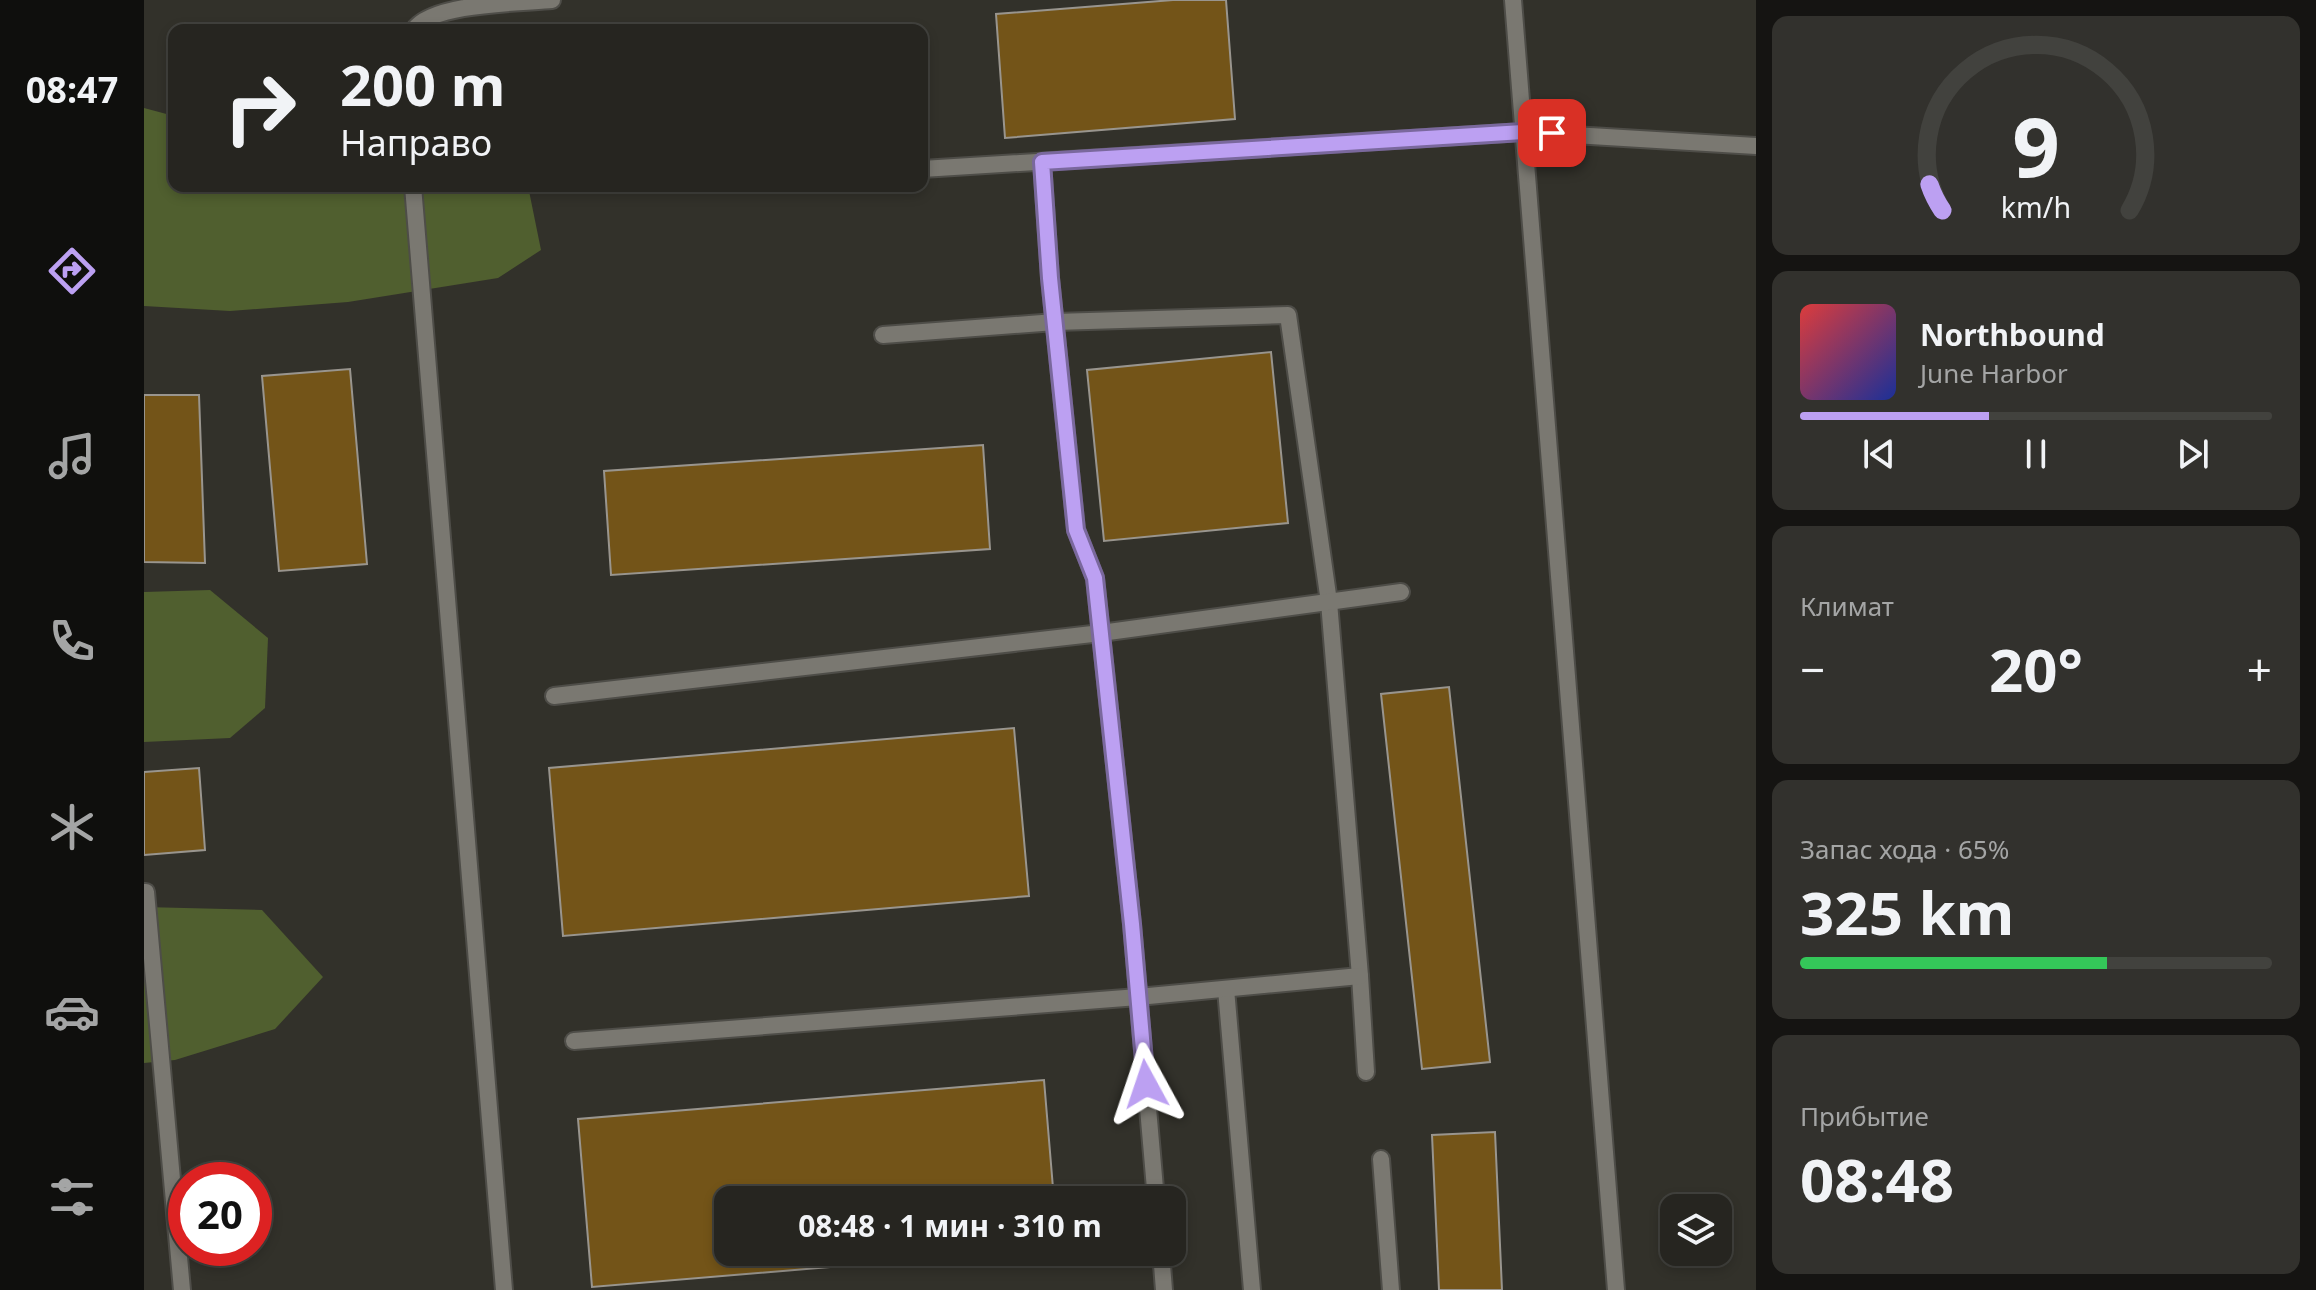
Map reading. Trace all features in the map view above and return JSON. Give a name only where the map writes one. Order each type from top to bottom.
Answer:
[{"type":"lane","points":[[418,24],[449,9],[552,0]]},
{"type":"lane","points":[[1513,0],[1616,1290]]},
{"type":"lane","points":[[928,169],[1523,132],[1756,146]]},
{"type":"lane","points":[[1042,162],[1050,278],[1076,530],[1095,578],[1155,1186]]},
{"type":"lane","points":[[413,192],[504,1290]]},
{"type":"lane","points":[[883,335],[1055,322],[1288,315],[1329,602],[1366,1072]]},
{"type":"lane","points":[[554,696],[1101,633],[1401,592]]},
{"type":"lane","points":[[144,892],[182,1290]]},
{"type":"lane","points":[[574,1041],[1138,997],[1360,976]]},
{"type":"lane","points":[[1226,989],[1252,1290]]},
{"type":"lane","points":[[1381,1159],[1391,1290]]},
{"type":"lane","points":[[1162,1266],[1164,1290]]},
{"type":"green space","points":[[144,108],[168,114],[168,192],[529,192],[541,250],[498,278],[348,302],[230,311],[144,306]]},
{"type":"green space","points":[[210,590],[268,638],[265,708],[230,738],[144,742],[144,592]]},
{"type":"green space","points":[[144,907],[262,910],[323,977],[275,1029],[175,1060],[144,1063]]},
{"type":"building","points":[[1173,0],[1226,0],[1235,119],[1005,138],[996,14]]},
{"type":"building","points":[[1271,352],[1288,523],[1104,541],[1087,370]]},
{"type":"building","points":[[350,369],[367,564],[279,571],[262,376]]},
{"type":"building","points":[[144,395],[199,395],[205,563],[144,562]]},
{"type":"building","points":[[983,445],[990,549],[611,575],[604,471]]},
{"type":"building","points":[[1449,687],[1490,1062],[1422,1069],[1381,694]]},
{"type":"building","points":[[1014,728],[1029,896],[563,936],[549,768]]},
{"type":"building","points":[[199,768],[205,850],[144,855],[144,772]]},
{"type":"building","points":[[1044,1080],[1053,1186],[714,1186],[714,1266],[842,1266],[592,1287],[578,1119]]},
{"type":"building","points":[[1495,1132],[1502,1290],[1439,1290],[1432,1135]]},
{"type":"route","points":[[1146,1084],[1095,578],[1076,530],[1050,278],[1042,162],[1523,132],[1552,133]]}]
